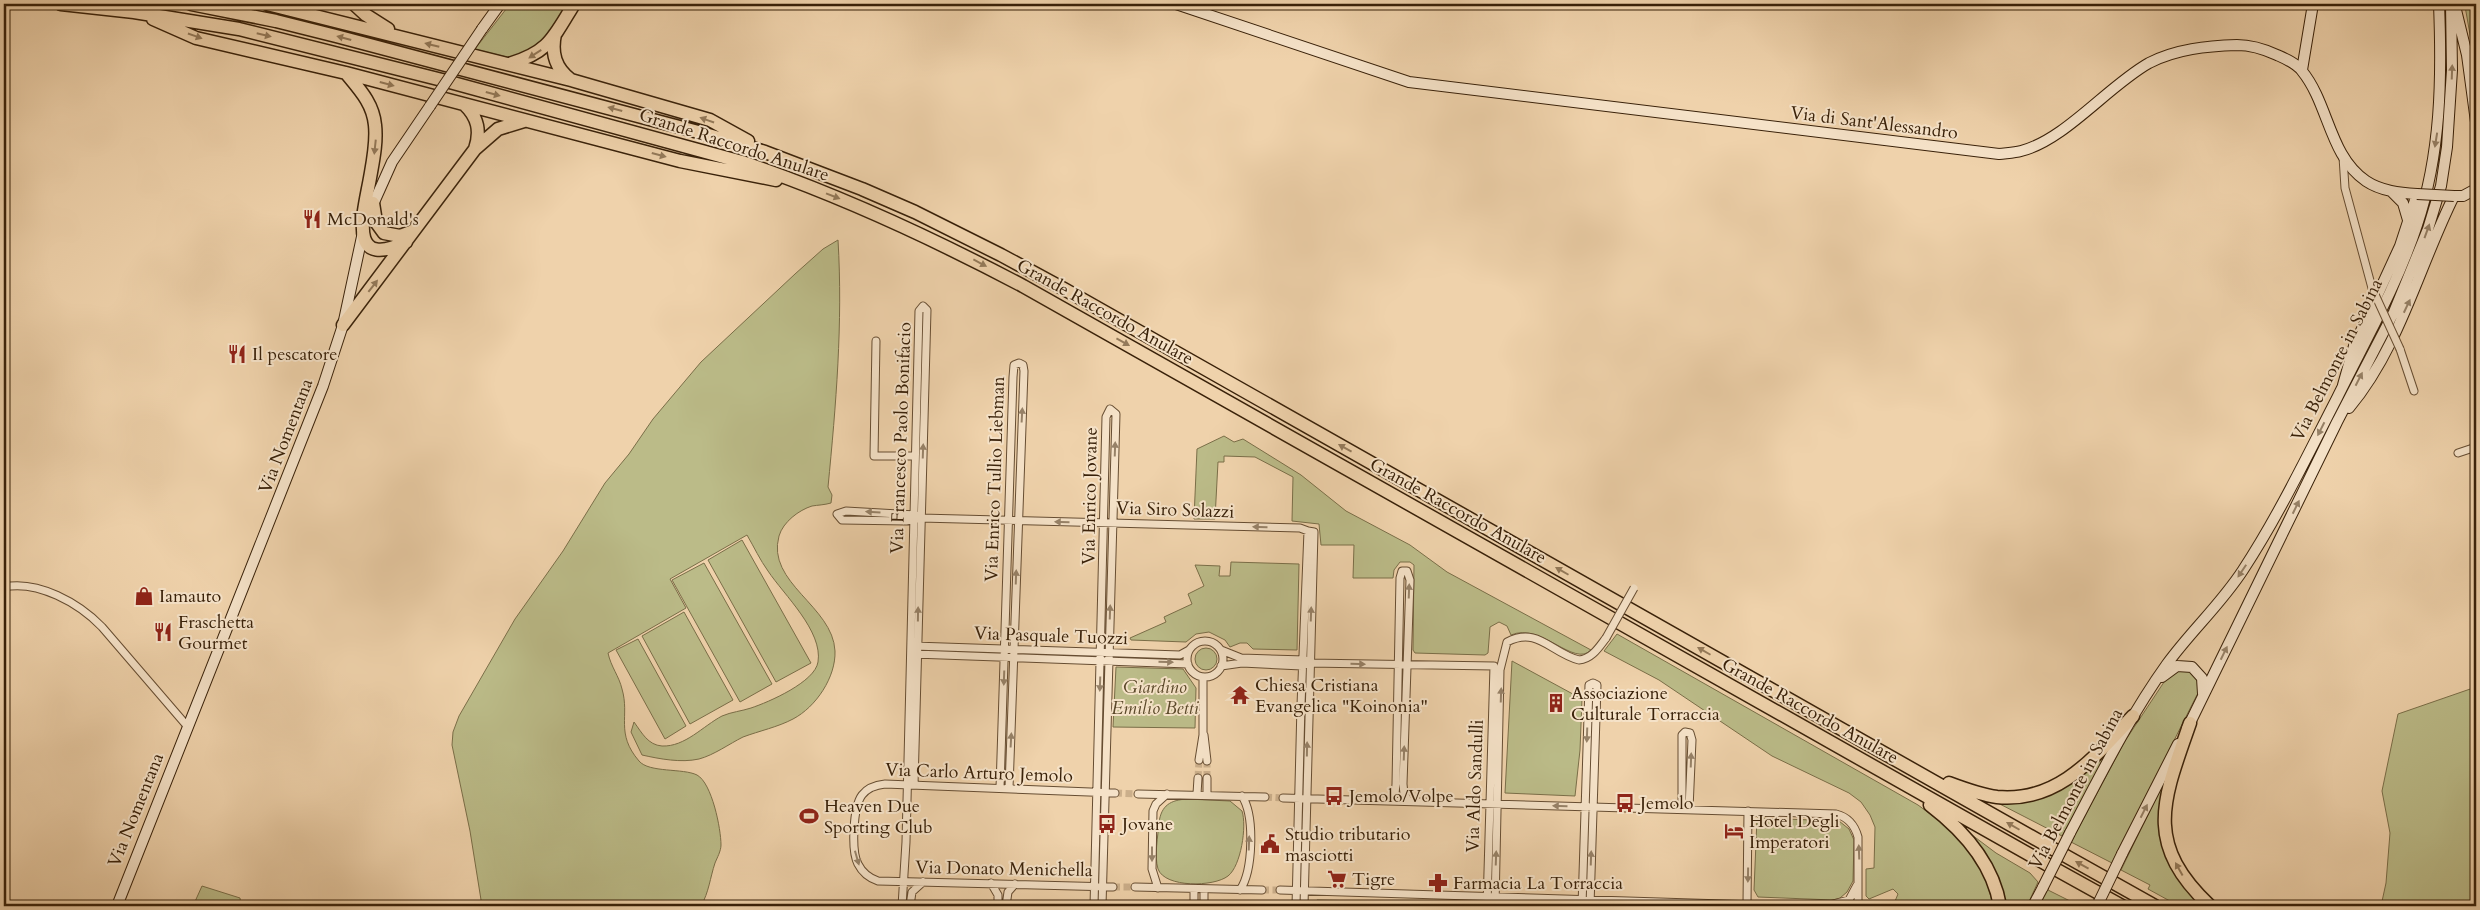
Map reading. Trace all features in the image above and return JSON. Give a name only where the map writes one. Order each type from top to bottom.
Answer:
[{"type":"highway","name":"Grande Raccordo Anulare","points":[[60,4],[134,12],[239,29],[446,81],[696,148],[803,184],[919,232],[1023,286],[2122,906]]},
{"type":"highway","name":"Grande Raccordo Anulare","points":[[192,4],[276,20],[702,133],[765,152],[862,189],[1001,254],[2155,906]]},
{"type":"highway","points":[[267,4],[571,80],[714,122],[765,152]]},
{"type":"highway","points":[[354,4],[377,23],[401,36]]},
{"type":"highway","points":[[509,64],[536,55],[556,33],[574,4]]},
{"type":"highway","points":[[134,12],[196,38],[346,73],[680,161],[756,177],[803,184]]},
{"type":"highway","points":[[556,33],[553,46],[555,60],[563,73],[571,80]]},
{"type":"highway","points":[[346,73],[369,104],[375,125],[373,161],[362,219],[362,236],[368,245],[376,250],[387,250],[407,242]]},
{"type":"highway","points":[[464,104],[472,111],[477,122],[479,136],[475,149]]},
{"type":"highway","points":[[343,325],[475,149],[498,129],[527,120]]},
{"type":"highway","points":[[373,203],[376,222],[384,234],[400,236],[417,228]]},
{"type":"highway","points":[[1921,774],[1992,796],[2010,797],[2037,793],[2064,782],[2082,769],[2133,716]]},
{"type":"highway","points":[[2190,723],[2167,794],[2164,825],[2167,841],[2179,871],[2195,892],[2210,906]]},
{"type":"highway","points":[[1897,779],[1942,815],[1975,850],[1990,874],[2000,906]]},
{"type":"main road","name":"Via Nomentana","points":[[116,906],[318,399],[343,325],[362,236],[373,203],[392,162],[500,4]]},
{"type":"main road","name":"Via di Sant'Alessandro","points":[[1176,4],[1409,82],[1998,154],[2022,151],[2042,142],[2142,68],[2174,53],[2201,47],[2240,45],[2264,48],[2292,62],[2302,70],[2311,84],[2343,157],[2367,182],[2391,190],[2417,194],[2454,196],[2473,192]]},
{"type":"main road","points":[[2302,70],[2313,4]]},
{"type":"main road","name":"Via Belmonte in Sabina","points":[[2033,906],[2133,716],[2178,650],[2227,592],[2268,531],[2398,274],[2417,224],[2427,188],[2440,105],[2439,4]]},
{"type":"main road","points":[[2453,4],[2467,55],[2476,122]]},
{"type":"main road","name":"Via Belmonte in Sabina","points":[[2097,906],[2203,697],[2402,293],[2428,229],[2441,186],[2447,146],[2453,4]]},
{"type":"main road","points":[[2391,190],[2403,203],[2409,221]]},
{"type":"main road","points":[[2343,385],[2354,346],[2389,270],[2409,221],[2417,194]]},
{"type":"main road","points":[[2337,422],[2364,390],[2376,370],[2409,302],[2454,196]]},
{"type":"main road","name":"Via Belmonte in Sabina","points":[[2150,689],[2173,668],[2188,665],[2195,669],[2202,678],[2203,697]]},
{"type":"street","points":[[2343,157],[2345,188],[2372,288],[2400,349],[2414,391]]},
{"type":"street","name":"Via Francesco Paolo Bonifacio","points":[[902,906],[911,785],[914,650],[914,456],[919,310],[923,306],[927,310],[921,518],[914,650]]},
{"type":"street","points":[[876,341],[874,456],[914,456]]},
{"type":"street","name":"Via Enrico Tullio Liebman","points":[[1000,788],[1010,521],[1013,377],[1014,365],[1019,363],[1023,365],[1024,371],[1009,788]]},
{"type":"street","name":"Via Enrico Jovane","points":[[1102,906],[1099,886],[1100,792],[1105,657],[1113,523],[1116,414],[1110,409],[1106,417],[1105,657]]},
{"type":"street","points":[[2458,453],[2476,447]]},
{"type":"street","name":"Via Siro Solazzi","points":[[913,517],[842,520],[837,514],[846,510],[913,517],[921,518],[1300,528],[1308,532],[1314,532],[1305,663]]},
{"type":"street","points":[[1390,799],[1395,794],[1396,784],[1400,578],[1402,571],[1407,571],[1410,580],[1403,784],[1404,794],[1408,800]]},
{"type":"street","points":[[4,587],[32,588],[66,600],[88,613],[188,727]]},
{"type":"street","name":"Via Aldo Sandulli","points":[[1487,906],[1491,897],[1498,804],[1500,670],[1507,642],[1516,637],[1527,635],[1579,660],[1593,654],[1606,638],[1634,588]]},
{"type":"street","points":[[1305,663],[1241,658],[1221,650],[1208,641],[1197,642],[1189,650],[1188,664],[1194,673],[1203,676],[1214,674],[1222,666],[1242,663],[1494,666],[1500,670]]},
{"type":"street","name":"Via Pasquale Tuozzi","points":[[914,650],[1005,650],[1014,654],[1105,657],[1188,664]]},
{"type":"street","name":"Via Pasquale Tuozzi","points":[[914,650],[1005,658],[1014,654]]},
{"type":"street","name":"Via Pasquale Tuozzi","points":[[1105,657],[1180,655],[1189,650]]},
{"type":"street","points":[[1221,650],[1222,666]]},
{"type":"street","points":[[1296,906],[1300,891],[1305,663]]},
{"type":"street","name":"Via Aldo Sandulli","points":[[1494,666],[1489,804],[1491,897],[1495,906]]},
{"type":"street","points":[[1203,676],[1204,735],[1207,760]]},
{"type":"street","points":[[1593,683],[1597,685],[1593,806],[1586,903],[1584,806],[1589,685],[1593,683]]},
{"type":"street","points":[[1685,732],[1690,733],[1692,740],[1685,809],[1682,735],[1685,732]]},
{"type":"street","points":[[1199,760],[1204,735]]},
{"type":"street","points":[[1197,794],[1198,778]]},
{"type":"street","points":[[1207,778],[1207,794]]},
{"type":"street","name":"Via Carlo Arturo Jemolo","points":[[905,882],[878,880],[864,873],[855,856],[855,824],[858,801],[870,788],[885,784],[1116,793]]},
{"type":"street","points":[[1138,794],[1207,794],[1265,797]]},
{"type":"street","points":[[1158,888],[1152,869],[1153,811],[1156,804],[1168,794]]},
{"type":"street","points":[[1240,890],[1248,873],[1250,817],[1242,796]]},
{"type":"street","points":[[1283,798],[1390,799],[1489,804],[1836,814],[1847,819],[1858,836],[1858,906]]},
{"type":"street","points":[[1747,904],[1748,810]]},
{"type":"street","name":"Via Donato Menichella","points":[[905,882],[1113,887]]},
{"type":"street","points":[[910,906],[912,892],[923,882]]},
{"type":"street","points":[[991,883],[998,895],[998,906]]},
{"type":"street","points":[[1825,906],[1849,900],[1858,883]]},
{"type":"street","points":[[1006,906],[1008,892],[1015,884]]},
{"type":"street","name":"Via Enrico Jovane","points":[[1094,906],[1099,886]]},
{"type":"street","points":[[1135,887],[1194,890],[1262,890]]},
{"type":"street","points":[[1194,890],[1194,906]]},
{"type":"street","points":[[1204,890],[1204,906]]},
{"type":"street","points":[[1280,890],[1491,897],[1586,903],[1787,906]]},
{"type":"street","points":[[1300,891],[1304,906]]},
{"type":"green space","points":[[510,4],[568,4],[550,32],[541,43],[531,50],[520,55],[508,57],[493,55],[475,49]]},
{"type":"green space","points":[[2476,4],[2476,69],[2465,6]]},
{"type":"green space","points":[[838,240],[840,302],[836,395],[828,487],[832,495],[831,503],[812,506],[792,517],[784,526],[779,536],[778,553],[782,567],[790,581],[824,621],[831,635],[835,651],[832,671],[828,681],[817,699],[793,719],[743,737],[705,757],[678,761],[642,755],[631,732],[634,722],[646,738],[657,745],[678,743],[686,740],[722,716],[759,705],[790,690],[809,677],[818,662],[815,638],[809,626],[765,567],[747,535],[670,579],[686,608],[608,653],[622,689],[627,742],[639,761],[644,765],[658,769],[697,775],[707,787],[711,796],[715,807],[721,847],[701,906],[482,906],[470,831],[452,745],[453,732],[459,716],[515,619],[563,551],[605,483],[629,454],[653,419],[701,362],[823,249]]},
{"type":"green space","points":[[1224,436],[1234,442],[1243,439],[1301,475],[1346,511],[1410,545],[1447,572],[1591,650],[1584,654],[1576,653],[1534,634],[1522,633],[1511,635],[1507,626],[1499,622],[1490,627],[1488,653],[1485,655],[1415,653],[1413,650],[1414,565],[1410,562],[1400,562],[1394,570],[1393,578],[1353,578],[1354,545],[1321,545],[1319,524],[1292,521],[1293,477],[1255,457],[1224,456],[1224,462],[1218,462],[1215,519],[1194,519],[1197,449]]},
{"type":"green space","points":[[742,540],[811,663],[776,682],[708,560]]},
{"type":"green space","points":[[1231,562],[1299,564],[1297,650],[1253,649],[1247,643],[1240,643],[1230,647],[1225,640],[1209,632],[1196,634],[1186,642],[1131,640],[1130,638],[1166,622],[1164,617],[1192,604],[1188,594],[1204,586],[1195,565],[1220,566],[1219,576],[1230,576]]},
{"type":"green space","points":[[704,563],[772,684],[740,702],[672,580]]},
{"type":"green space","points":[[684,612],[733,700],[690,724],[642,636]]},
{"type":"green space","points":[[1617,634],[1918,805],[1945,826],[1967,848],[1983,873],[1993,906],[1893,906],[1898,894],[1893,889],[1869,899],[1866,896],[1866,869],[1874,868],[1875,827],[1870,815],[1861,802],[1849,793],[1772,756],[1659,680],[1604,651]]},
{"type":"green space","points":[[638,639],[686,726],[665,739],[616,650]]},
{"type":"green space","points":[[1206,648],[1214,651],[1217,659],[1214,667],[1206,670],[1198,667],[1195,659],[1198,651]]},
{"type":"green space","points":[[1512,661],[1582,699],[1580,750],[1575,796],[1505,793]]},
{"type":"green space","name":"Giardino Emilio Betti","points":[[1116,667],[1183,669],[1196,688],[1195,728],[1113,727]]},
{"type":"green space","points":[[2177,668],[2196,672],[2200,689],[2112,863],[2071,842],[2125,741],[2170,673]]},
{"type":"green space","points":[[2476,687],[2476,906],[2381,906],[2386,883],[2390,833],[2382,791],[2398,714]]},
{"type":"green space","points":[[2114,743],[2062,836],[1992,800],[2025,798]]},
{"type":"green space","points":[[2165,780],[2161,832],[2206,906],[2179,906],[2148,889],[2150,885],[2121,870]]},
{"type":"green space","points":[[1187,799],[1230,801],[1242,811],[1244,826],[1239,855],[1233,871],[1221,880],[1202,884],[1190,884],[1170,880],[1162,875],[1158,869],[1156,858],[1159,823],[1162,812],[1172,802]]},
{"type":"green space","points":[[1757,818],[1839,821],[1849,829],[1854,840],[1853,881],[1847,892],[1840,898],[1833,900],[1758,897],[1754,890]]},
{"type":"green space","points":[[1968,832],[1996,853],[2030,873],[2038,882],[2027,906],[2003,906]]},
{"type":"green space","points":[[202,886],[240,898],[241,906],[193,906]]},
{"type":"green space","points":[[2046,889],[2080,906],[2038,906]]},
{"type":"green space","points":[[1317,900],[1363,901],[1363,906],[1310,906]]},
{"type":"tunnel","points":[[1198,778],[1199,760]]},
{"type":"tunnel","points":[[1207,761],[1207,778]]},
{"type":"tunnel","points":[[1115,793],[1138,794]]},
{"type":"tunnel","points":[[1265,797],[1283,798]]},
{"type":"tunnel","points":[[1113,887],[1135,887]]},
{"type":"tunnel","points":[[1262,890],[1280,890]]},
{"type":"place","name":"McDonald's","points":[[312,219]]},
{"type":"place","name":"Il pescatore","points":[[237,354]]},
{"type":"place","name":"Iamauto","points":[[144,596]]},
{"type":"place","name":"Fraschetta Gourmet","points":[[163,632]]},
{"type":"place","name":"Chiesa Cristiana Evangelica \"Koinonia\"","points":[[1240,695]]},
{"type":"place","name":"Associazione Culturale Torraccia","points":[[1556,703]]},
{"type":"place","name":"Jemolo/Volpe","points":[[1334,796]]},
{"type":"place","name":"Jemolo","points":[[1625,803]]},
{"type":"place","name":"Heaven Due Sporting Club","points":[[809,816]]},
{"type":"place","name":"Jovane","points":[[1107,824]]},
{"type":"place","name":"Hotel Degli Imperatori","points":[[1734,831]]},
{"type":"place","name":"Studio tributario masciotti","points":[[1270,844]]},
{"type":"place","name":"Tigre","points":[[1337,879]]},
{"type":"place","name":"Farmacia La Torraccia","points":[[1438,883]]}]
